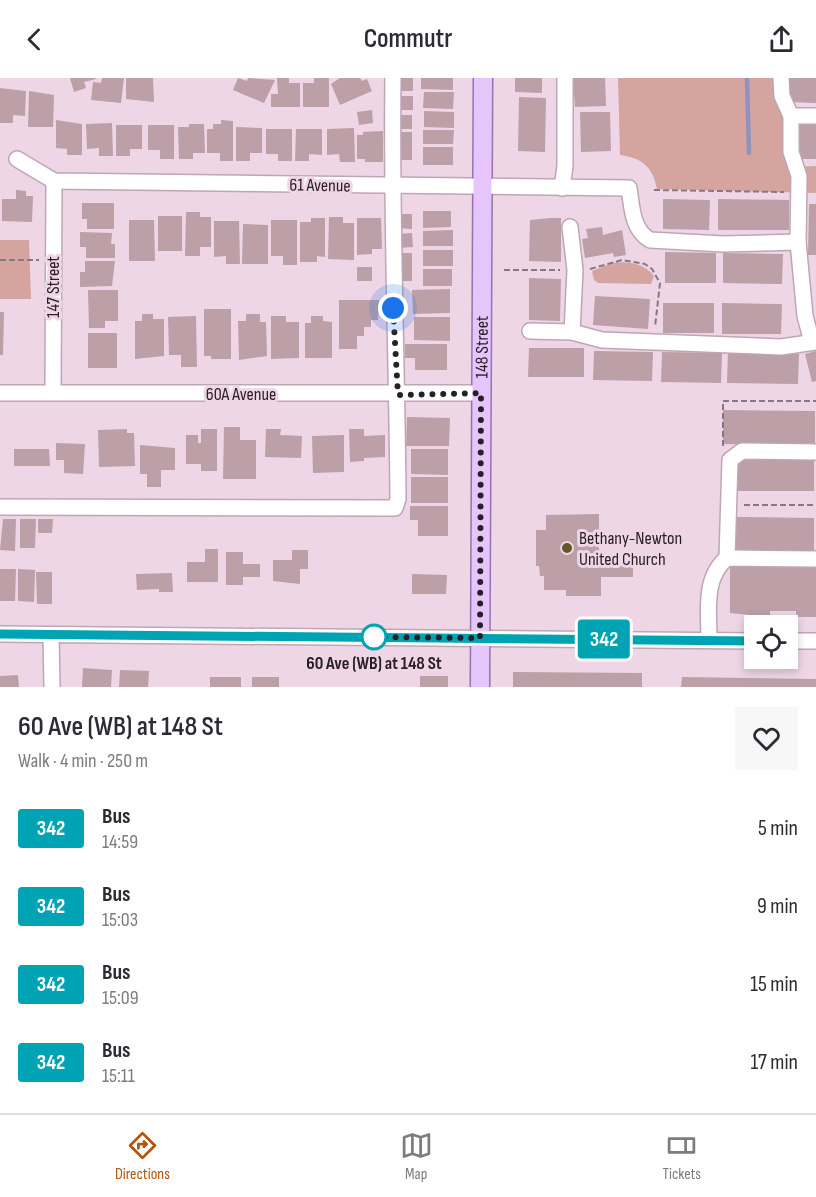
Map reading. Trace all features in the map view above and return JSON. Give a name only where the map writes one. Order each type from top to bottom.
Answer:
[{"type":"main road","name":"148 Street","points":[[480,687],[483,78]]},
{"type":"street","points":[[0,507],[395,508],[398,499],[398,395],[393,321],[393,78]]},
{"type":"street","points":[[562,188],[565,166],[565,78]]},
{"type":"street","points":[[530,331],[573,332],[602,340],[781,347],[814,342],[805,316],[798,242],[799,183],[791,152],[791,116],[782,96],[782,78]]},
{"type":"street","points":[[791,116],[816,116]]},
{"type":"street","name":"61 Avenue","points":[[17,159],[54,181],[392,187],[629,188],[636,225],[641,234],[650,240],[723,244],[798,242]]},
{"type":"street","name":"147 Street","points":[[53,392],[54,181]]},
{"type":"street","points":[[570,227],[575,270],[573,332]]},
{"type":"street","name":"60A Avenue","points":[[0,393],[398,395],[481,393]]},
{"type":"street","points":[[727,558],[730,459],[742,452],[816,452]]},
{"type":"street","points":[[709,640],[710,580],[716,567],[727,558],[816,559]]},
{"type":"street","points":[[0,634],[744,641]]},
{"type":"street","points":[[51,635],[52,687]]},
{"type":"street","points":[[798,641],[816,641]]},
{"type":"path","points":[[654,190],[785,192],[790,187]]},
{"type":"path","points":[[0,260],[40,260]]},
{"type":"path","points":[[575,270],[593,269],[622,260],[645,264],[652,269],[660,283],[654,342]]},
{"type":"path","points":[[504,270],[557,270]]},
{"type":"path","points":[[730,459],[723,447],[723,401],[816,401]]},
{"type":"path","points":[[728,505],[816,505]]},
{"type":"shaded area","points":[[618,78],[778,78],[788,117],[792,167],[816,166],[816,193],[657,189],[653,175],[645,165],[634,158],[620,155]]},
{"type":"shaded area","points":[[0,240],[29,240],[31,299],[0,299]]},
{"type":"shaded area","points":[[623,262],[645,268],[654,276],[651,284],[598,283],[594,280],[592,271],[612,263]]},
{"type":"building","points":[[70,78],[96,79],[84,82],[86,88],[74,92]]},
{"type":"building","points":[[102,78],[124,78],[121,103],[91,100],[93,82],[101,83]]},
{"type":"building","points":[[126,78],[153,78],[154,102],[126,99]]},
{"type":"building","points":[[238,78],[247,81],[248,78],[275,80],[264,103],[233,90]]},
{"type":"building","points":[[277,78],[289,78],[289,83],[300,83],[300,107],[271,107],[271,94],[278,94]]},
{"type":"building","points":[[314,78],[329,78],[329,107],[303,107],[303,83],[314,83]]},
{"type":"building","points":[[340,78],[360,78],[362,81],[367,79],[372,91],[340,105],[331,84]]},
{"type":"building","points":[[397,78],[413,78],[413,91],[397,91]]},
{"type":"building","points":[[421,78],[453,78],[453,90],[421,89]]},
{"type":"building","points":[[515,78],[542,78],[542,93],[515,92]]},
{"type":"building","points":[[573,78],[605,78],[606,106],[575,107]]},
{"type":"building","points":[[788,78],[816,78],[816,103],[788,102]]},
{"type":"building","points":[[0,88],[26,91],[25,116],[13,115],[13,123],[0,123]]},
{"type":"building","points":[[29,91],[54,95],[53,127],[28,127]]},
{"type":"building","points":[[424,92],[454,92],[453,109],[423,108]]},
{"type":"building","points":[[397,96],[413,96],[413,110],[397,110]]},
{"type":"building","points":[[519,97],[546,98],[545,152],[518,151]]},
{"type":"building","points":[[372,110],[373,123],[359,125],[357,112]]},
{"type":"building","points":[[424,111],[454,112],[454,128],[424,127]]},
{"type":"building","points":[[580,112],[610,112],[611,151],[581,152]]},
{"type":"building","points":[[397,115],[412,115],[412,129],[397,129]]},
{"type":"building","points":[[56,120],[82,124],[82,155],[67,155],[67,149],[56,148]]},
{"type":"building","points":[[221,120],[233,121],[233,161],[220,161],[220,153],[207,153],[207,129],[213,129],[213,124],[221,124]]},
{"type":"building","points":[[112,123],[113,156],[99,156],[99,148],[87,149],[86,124]]},
{"type":"building","points":[[189,124],[204,124],[205,153],[193,153],[193,159],[179,159],[178,127],[189,127]]},
{"type":"building","points":[[799,124],[816,124],[816,159],[798,159]]},
{"type":"building","points":[[116,125],[142,125],[142,149],[130,149],[130,156],[116,156]]},
{"type":"building","points":[[148,125],[174,125],[174,159],[160,159],[160,150],[148,150]]},
{"type":"building","points":[[236,127],[262,128],[262,153],[250,153],[250,161],[236,161]]},
{"type":"building","points":[[354,128],[355,162],[340,162],[339,154],[327,155],[327,129]]},
{"type":"building","points":[[266,129],[292,129],[292,161],[278,161],[278,154],[266,154]]},
{"type":"building","points":[[296,129],[322,129],[322,155],[309,154],[309,161],[295,161]]},
{"type":"building","points":[[423,130],[454,130],[453,144],[423,144]]},
{"type":"building","points":[[383,131],[383,162],[365,162],[365,159],[357,159],[357,135],[363,135],[363,132]]},
{"type":"building","points":[[397,132],[412,132],[412,160],[397,160]]},
{"type":"building","points":[[423,147],[453,147],[453,165],[423,165]]},
{"type":"building","points":[[16,190],[26,191],[26,196],[33,196],[32,222],[2,221],[2,199],[16,199]]},
{"type":"building","points":[[663,199],[710,200],[709,230],[663,229]]},
{"type":"building","points":[[718,199],[789,200],[789,230],[718,230]]},
{"type":"building","points":[[82,203],[114,203],[114,229],[87,229],[87,219],[82,219]]},
{"type":"building","points":[[809,204],[816,204],[816,255],[808,255]]},
{"type":"building","points":[[423,211],[451,211],[451,227],[423,228]]},
{"type":"building","points":[[186,212],[200,212],[200,217],[211,217],[211,247],[200,247],[200,256],[185,256]]},
{"type":"building","points":[[397,214],[412,214],[412,229],[397,228]]},
{"type":"building","points":[[158,216],[182,216],[182,251],[158,251]]},
{"type":"building","points":[[329,217],[343,217],[343,223],[354,223],[354,260],[328,259]]},
{"type":"building","points":[[311,218],[325,218],[325,257],[317,256],[317,262],[300,262],[300,222],[311,222]]},
{"type":"building","points":[[357,218],[381,218],[382,249],[372,249],[372,254],[357,255]]},
{"type":"building","points":[[561,218],[561,262],[529,261],[530,220]]},
{"type":"building","points":[[129,220],[154,220],[155,261],[129,261]]},
{"type":"building","points":[[271,220],[297,220],[297,265],[283,265],[283,256],[271,256]]},
{"type":"building","points":[[214,221],[239,221],[240,264],[226,264],[226,256],[214,257]]},
{"type":"building","points":[[243,224],[268,225],[268,264],[242,264]]},
{"type":"building","points":[[602,227],[603,235],[622,230],[626,255],[614,257],[613,253],[585,258],[582,239],[588,238],[586,229]]},
{"type":"building","points":[[453,230],[453,246],[423,246],[423,231]]},
{"type":"building","points":[[80,232],[112,233],[111,244],[115,244],[115,258],[86,258],[86,247],[80,247]]},
{"type":"building","points":[[412,233],[413,247],[397,248],[397,234]]},
{"type":"building","points":[[423,250],[453,250],[453,266],[423,266]]},
{"type":"building","points":[[665,252],[716,253],[716,283],[665,283]]},
{"type":"building","points":[[396,253],[412,253],[412,281],[397,281]]},
{"type":"building","points":[[723,253],[783,254],[782,284],[723,283]]},
{"type":"building","points":[[85,261],[115,261],[112,286],[80,287],[80,272],[85,272]]},
{"type":"building","points":[[357,267],[372,267],[372,281],[357,281]]},
{"type":"building","points":[[423,269],[452,269],[452,286],[423,286]]},
{"type":"building","points":[[529,278],[561,279],[560,321],[529,320]]},
{"type":"building","points":[[450,289],[450,313],[413,314],[412,290]]},
{"type":"building","points":[[88,290],[118,290],[118,321],[105,321],[105,328],[89,328]]},
{"type":"building","points":[[595,296],[650,299],[648,329],[593,325]]},
{"type":"building","points":[[339,300],[379,300],[378,320],[371,320],[371,327],[364,327],[364,336],[357,336],[357,349],[339,349]]},
{"type":"building","points":[[663,303],[714,303],[714,333],[663,333]]},
{"type":"building","points":[[722,303],[782,304],[781,334],[722,334]]},
{"type":"building","points":[[204,309],[231,309],[231,359],[211,359],[211,356],[204,356]]},
{"type":"building","points":[[0,312],[4,312],[3,355],[0,355]]},
{"type":"building","points":[[142,314],[153,314],[153,319],[164,319],[164,356],[135,359],[135,321],[142,321]]},
{"type":"building","points":[[246,314],[260,314],[260,322],[266,322],[267,356],[239,360],[238,321],[246,321]]},
{"type":"building","points":[[196,316],[197,367],[181,367],[181,355],[169,355],[168,317]]},
{"type":"building","points":[[271,316],[286,316],[286,322],[299,322],[299,358],[271,359]]},
{"type":"building","points":[[311,316],[323,316],[323,321],[332,322],[332,358],[305,358],[305,323],[311,323]]},
{"type":"building","points":[[414,317],[450,317],[450,341],[414,340]]},
{"type":"building","points":[[88,333],[117,333],[117,368],[88,368]]},
{"type":"building","points":[[405,344],[447,344],[447,370],[415,370],[415,358],[405,358]]},
{"type":"building","points":[[529,348],[584,348],[584,377],[528,377]]},
{"type":"building","points":[[594,351],[653,352],[652,381],[593,380]]},
{"type":"building","points":[[816,351],[816,381],[812,382],[805,354]]},
{"type":"building","points":[[662,352],[722,353],[721,383],[661,382]]},
{"type":"building","points":[[728,352],[799,354],[798,384],[727,383]]},
{"type":"building","points":[[723,410],[815,411],[815,445],[723,444]]},
{"type":"building","points":[[407,417],[450,418],[449,446],[406,446]]},
{"type":"building","points":[[224,427],[240,427],[240,440],[256,440],[256,479],[223,479]]},
{"type":"building","points":[[127,429],[127,433],[134,433],[135,466],[99,467],[98,430]]},
{"type":"building","points":[[201,429],[217,429],[217,471],[201,471],[201,464],[186,464],[186,435],[198,435],[198,443],[201,443]]},
{"type":"building","points":[[266,429],[281,429],[280,435],[302,436],[301,458],[265,457]]},
{"type":"building","points":[[349,429],[364,429],[364,436],[385,435],[385,457],[364,458],[364,461],[350,462]]},
{"type":"building","points":[[344,435],[344,472],[313,473],[312,436]]},
{"type":"building","points":[[56,443],[85,444],[83,474],[64,473],[64,460],[56,460]]},
{"type":"building","points":[[140,445],[175,448],[175,470],[161,470],[161,487],[147,487],[147,474],[140,474]]},
{"type":"building","points":[[14,449],[49,449],[50,466],[14,466]]},
{"type":"building","points":[[411,449],[448,449],[448,475],[411,474]]},
{"type":"building","points":[[752,456],[814,456],[814,491],[735,491],[735,460],[752,460]]},
{"type":"building","points":[[411,477],[448,477],[448,503],[411,503]]},
{"type":"building","points":[[410,506],[448,506],[448,536],[418,536],[418,520],[410,520]]},
{"type":"building","name":"Bethany-Newton United Church","points":[[599,514],[599,566],[633,566],[633,577],[601,577],[601,596],[566,596],[566,590],[544,590],[544,576],[540,576],[539,566],[536,566],[536,530],[546,530],[546,515]]},
{"type":"building","points":[[735,517],[814,518],[814,552],[735,551]]},
{"type":"building","points":[[3,519],[16,519],[15,551],[0,550]]},
{"type":"building","points":[[20,519],[36,519],[35,548],[20,548]]},
{"type":"building","points":[[38,519],[53,519],[52,533],[38,533]]},
{"type":"building","points":[[205,549],[218,549],[218,582],[187,582],[187,562],[205,562]]},
{"type":"building","points":[[292,550],[308,550],[308,569],[300,569],[300,584],[273,581],[273,560],[292,560]]},
{"type":"building","points":[[226,552],[243,552],[243,564],[260,564],[260,577],[243,577],[243,585],[226,585]]},
{"type":"building","points":[[730,567],[816,567],[816,617],[798,617],[796,611],[770,611],[770,615],[730,613]]},
{"type":"building","points":[[0,569],[16,569],[15,601],[0,601]]},
{"type":"building","points":[[18,569],[35,570],[34,602],[18,601]]},
{"type":"building","points":[[36,572],[52,572],[52,604],[37,604]]},
{"type":"building","points":[[172,573],[173,592],[159,592],[159,589],[137,590],[136,574]]},
{"type":"building","points":[[412,574],[447,575],[446,594],[412,594]]},
{"type":"building","points":[[83,668],[112,670],[111,687],[82,687]]},
{"type":"building","points":[[120,670],[149,671],[148,687],[119,687]]},
{"type":"building","points":[[513,672],[642,673],[642,687],[513,687]]},
{"type":"building","points":[[18,675],[19,687],[0,687],[0,676]]},
{"type":"building","points":[[420,676],[448,676],[448,687],[420,687]]},
{"type":"building","points":[[210,677],[241,677],[241,687],[210,687]]},
{"type":"building","points":[[252,677],[279,677],[279,687],[252,687]]},
{"type":"building","points":[[682,677],[816,679],[816,687],[681,687]]},
{"type":"waterway","points":[[747,78],[749,153]]},
{"type":"bus line","name":"342","points":[[0,634],[744,641]]},
{"type":"place","name":"Bethany-Newton United Church","points":[[567,548]]},
{"type":"place","name":"60 Ave (WB) at 148 St","points":[[374,637]]},
{"type":"route","points":[[374,637],[480,638],[481,393],[398,395],[393,308]]}]
